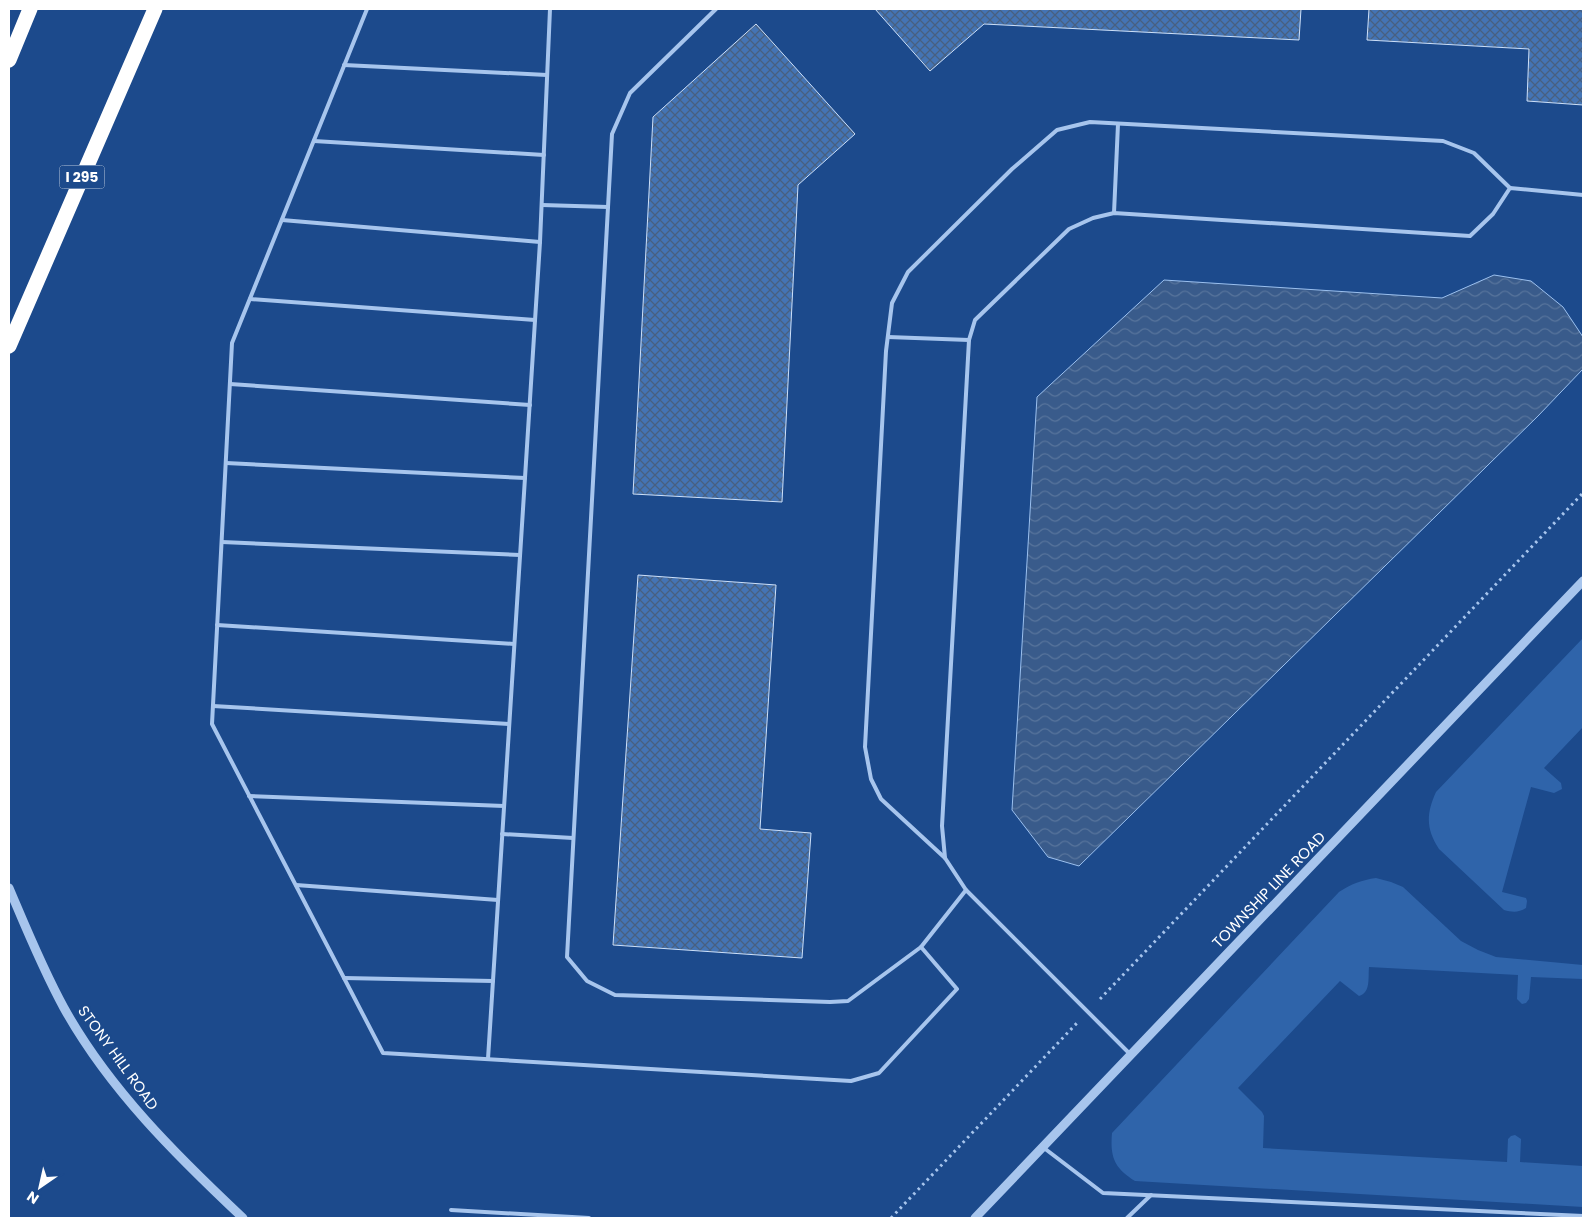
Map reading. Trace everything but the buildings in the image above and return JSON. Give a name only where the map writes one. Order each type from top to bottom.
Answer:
[{"type":"highway","points":[[9,60],[30,9]]},
{"type":"highway","name":"I 295","points":[[9,346],[154,9]]},
{"type":"street","name":"TOWNSHIP LINE ROAD","points":[[975,1218],[1583,581]]},
{"type":"street","name":"STONY HILL ROAD","points":[[9,888],[28,934],[65,1009],[95,1055],[138,1112],[202,1180],[243,1218]]},
{"type":"lane","points":[[367,9],[232,343],[212,724],[383,1053],[851,1081],[878,1073],[957,989],[921,947]]},
{"type":"lane","points":[[488,1059],[540,242],[550,9]]},
{"type":"lane","points":[[716,9],[630,92],[612,134],[567,957],[587,982],[615,995],[848,1001],[921,947],[966,890]]},
{"type":"lane","points":[[344,65],[547,75]]},
{"type":"lane","points":[[1131,1055],[966,890],[945,858],[881,799],[871,779],[865,747],[885,371],[892,303],[908,272],[1012,169],[1057,130],[1090,122],[1443,142],[1474,153],[1510,188],[1583,196]]},
{"type":"lane","points":[[1114,212],[1118,124]]},
{"type":"lane","points":[[314,141],[544,155]]},
{"type":"lane","points":[[945,858],[942,826],[969,340],[975,320],[1069,229],[1114,212],[1470,236],[1493,214],[1510,188]]},
{"type":"lane","points":[[542,204],[608,207]]},
{"type":"lane","points":[[282,220],[540,242]]},
{"type":"lane","points":[[250,299],[535,320]]},
{"type":"lane","points":[[888,337],[969,340]]},
{"type":"lane","points":[[230,384],[530,405]]},
{"type":"lane","points":[[226,464],[525,478]]},
{"type":"lane","points":[[222,542],[520,555]]},
{"type":"lane","points":[[217,625],[514,644]]},
{"type":"lane","points":[[213,706],[509,724]]},
{"type":"lane","points":[[249,796],[504,806]]},
{"type":"lane","points":[[502,834],[573,838]]},
{"type":"lane","points":[[296,885],[498,900]]},
{"type":"lane","points":[[344,978],[493,981]]},
{"type":"lane","points":[[1043,1147],[1103,1193],[1583,1216]]},
{"type":"lane","points":[[1127,1218],[1151,1195]]},
{"type":"lane","points":[[451,1210],[589,1218]]},
{"type":"path","points":[[891,1218],[1583,493]]},
{"type":"shaded area","points":[[1583,638],[1583,727],[1544,768],[1561,783],[1562,789],[1554,793],[1531,787],[1502,892],[1526,898],[1526,908],[1515,912],[1504,910],[1439,849],[1430,828],[1430,807],[1436,792]]},
{"type":"shaded area","points":[[1376,878],[1403,887],[1461,941],[1478,950],[1496,957],[1583,965],[1583,979],[1531,977],[1529,999],[1526,1003],[1522,1004],[1517,999],[1518,975],[1369,967],[1367,988],[1359,996],[1340,981],[1238,1088],[1264,1116],[1263,1148],[1507,1162],[1508,1139],[1515,1135],[1521,1139],[1520,1162],[1583,1166],[1583,1207],[1135,1181],[1118,1166],[1113,1155],[1112,1133],[1339,892],[1357,883]]},
{"type":"water","points":[[1494,275],[1531,281],[1563,307],[1583,337],[1583,369],[1538,416],[1079,866],[1048,857],[1012,810],[1037,397],[1164,280],[1442,298]]}]
